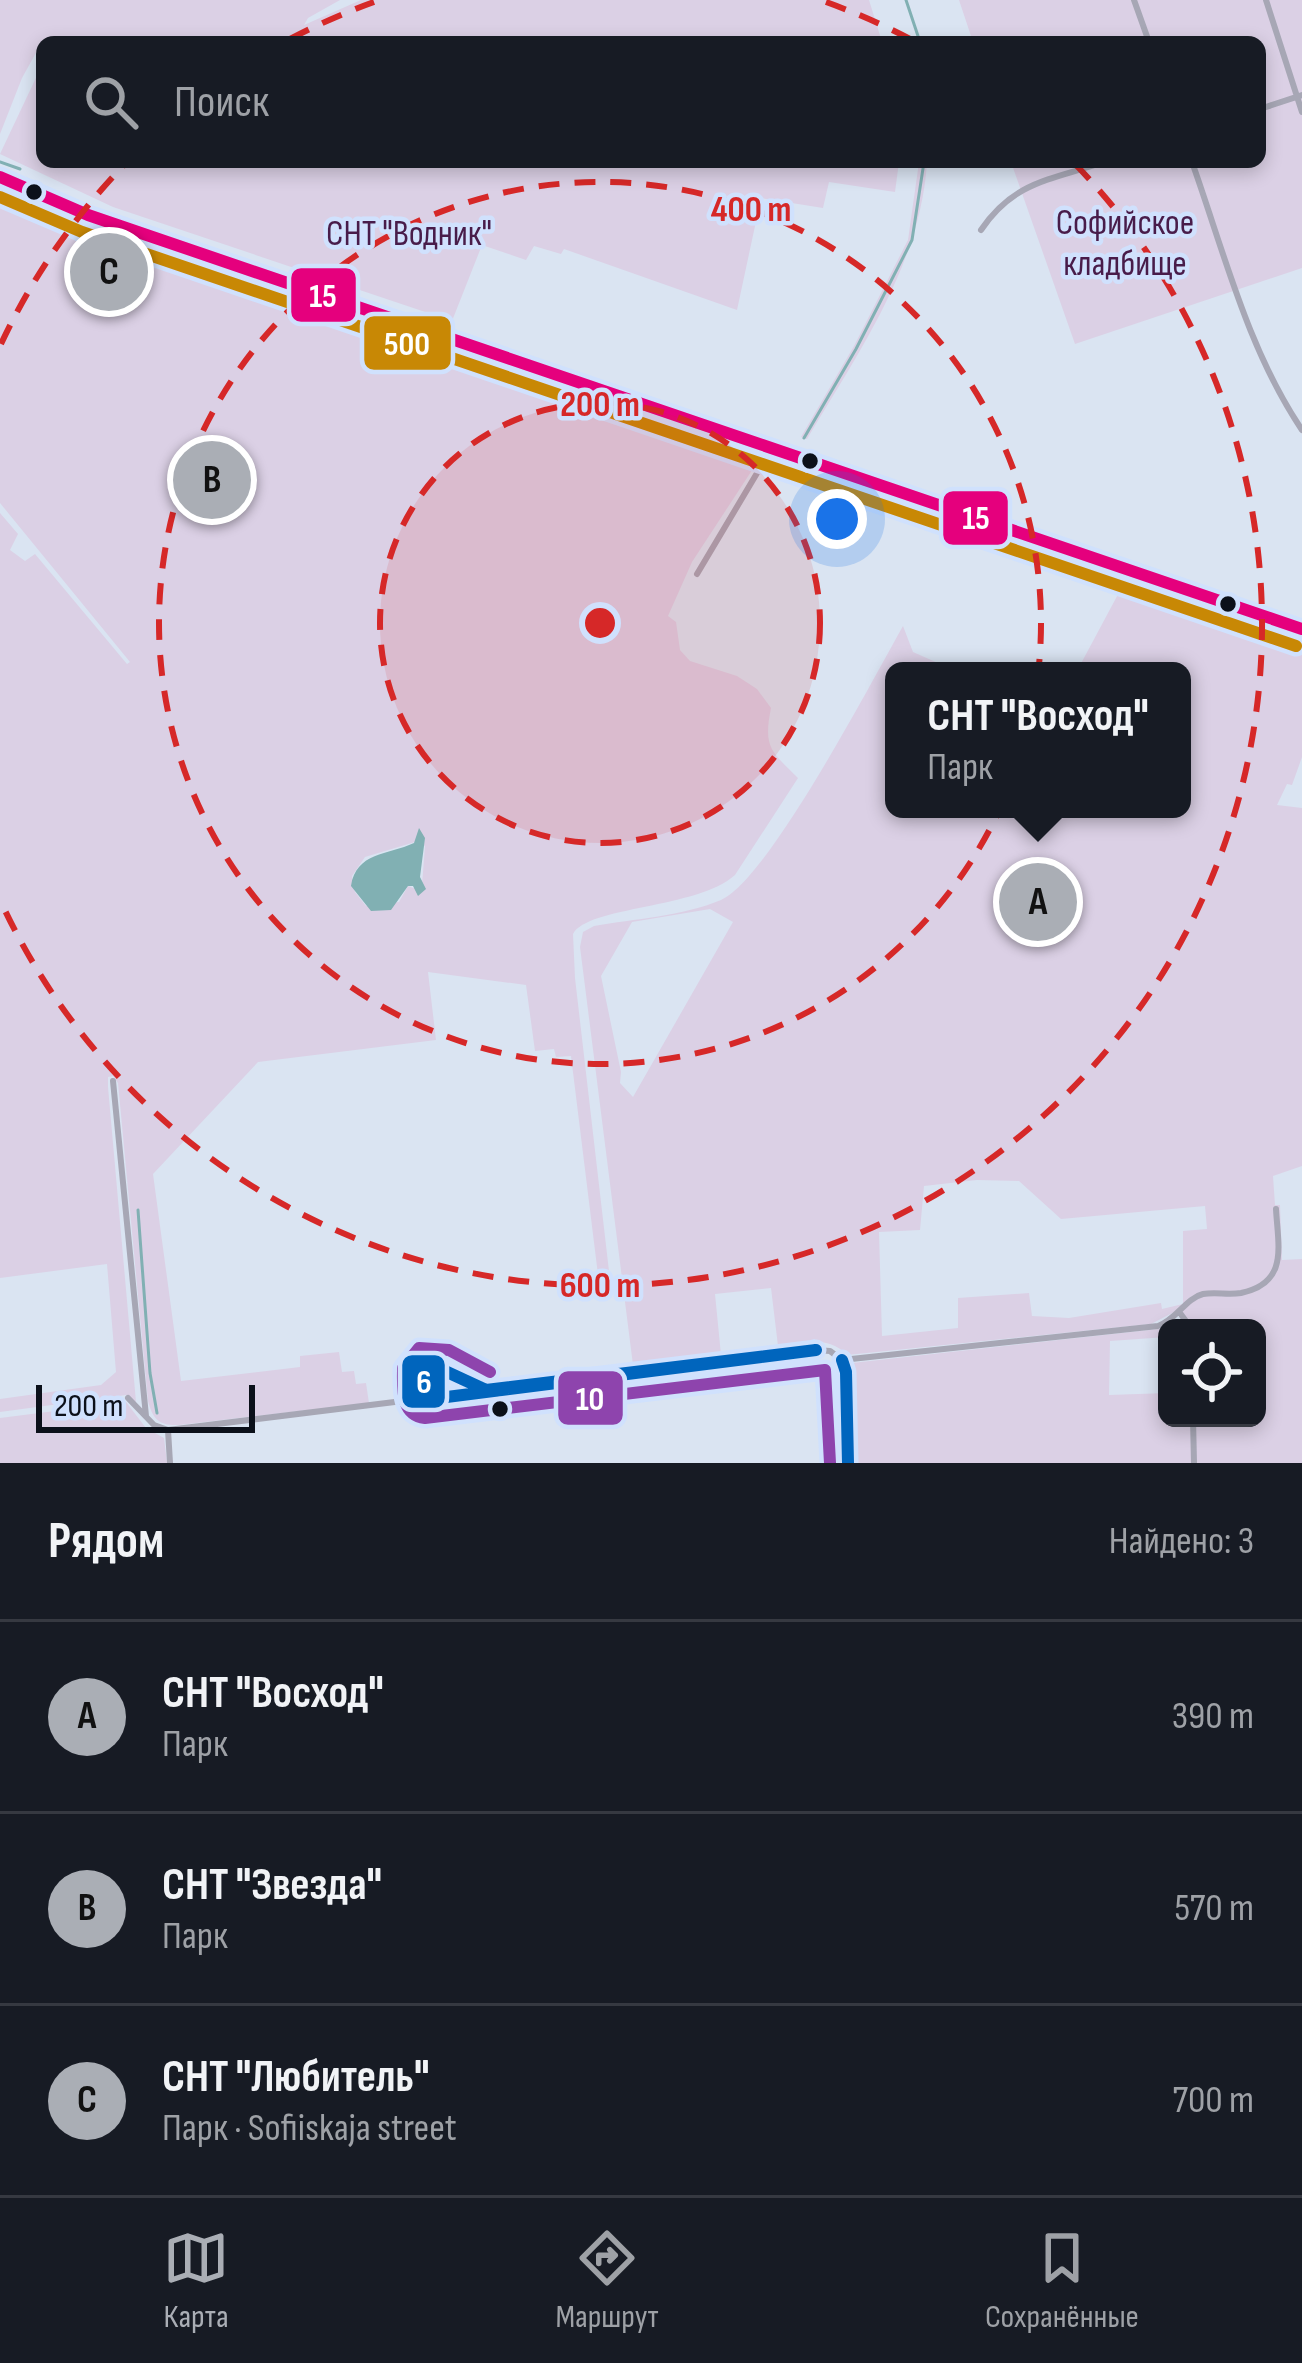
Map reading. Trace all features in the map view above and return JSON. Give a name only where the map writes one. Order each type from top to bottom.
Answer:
[{"type":"main road","points":[[0,177],[88,215],[1302,629]]},
{"type":"street","points":[[1134,0],[1147,36]]},
{"type":"street","points":[[1266,0],[1302,112]]},
{"type":"street","points":[[1266,107],[1299,95]]},
{"type":"street","points":[[982,230],[999,203],[1012,193],[1086,168]]},
{"type":"street","points":[[1194,168],[1251,330],[1275,387],[1302,430]]},
{"type":"street","points":[[697,574],[772,448]]},
{"type":"street","points":[[113,1081],[146,1415]]},
{"type":"street","points":[[842,1360],[1167,1323],[1199,1296],[1246,1292],[1274,1273],[1279,1260],[1276,1209]]},
{"type":"street","points":[[1180,1313],[1184,1319]]},
{"type":"street","points":[[128,1398],[158,1428],[168,1430],[819,1350],[833,1352],[846,1372],[848,1463]]},
{"type":"street","points":[[423,1400],[421,1372],[431,1363],[441,1364],[470,1387],[486,1390]]},
{"type":"street","points":[[1193,1427],[1194,1463]]},
{"type":"street","points":[[168,1430],[170,1463]]},
{"type":"green space","points":[[0,0],[340,0],[304,25],[361,0],[869,0],[880,36],[36,36],[36,53],[0,134]]},
{"type":"green space","name":"Софийское кладбище","points":[[959,0],[1302,0],[1302,268],[1075,344],[1013,168],[1266,168],[1266,36],[971,36]]},
{"type":"green space","name":"СНТ \"Водник\"","points":[[36,78],[36,168],[898,168],[895,192],[829,182],[823,208],[761,198],[737,310],[564,249],[561,254],[534,246],[526,260],[482,245],[452,321],[113,207],[0,154]]},
{"type":"green space","points":[[918,168],[926,168],[913,236],[900,272],[807,439],[801,437],[854,346],[908,240]]},
{"type":"green space","points":[[0,192],[760,458],[692,562],[668,616],[676,622],[680,650],[690,661],[737,676],[757,689],[771,708],[771,748],[798,778],[735,875],[696,895],[599,918],[573,934],[612,1297],[601,1299],[571,1056],[556,1057],[554,1049],[535,1051],[526,985],[428,972],[436,1040],[258,1062],[153,1174],[181,1381],[300,1367],[300,1356],[339,1352],[342,1372],[354,1371],[356,1384],[366,1383],[369,1403],[179,1425],[155,1417],[148,1401],[118,1083],[113,1076],[108,1077],[108,1087],[136,1402],[126,1395],[0,1412],[0,1399],[101,1385],[116,1372],[107,1264],[0,1278],[0,513],[18,534],[10,550],[25,561],[35,554],[130,662],[0,503]],"holes":[[[415,842],[425,846],[422,885],[408,886],[399,902],[366,906],[355,892],[352,876],[365,857]]]},
{"type":"green space","points":[[1123,585],[1249,622],[1248,627],[1297,642],[1302,637],[1302,757],[1292,785],[1287,784],[1277,805],[1302,808],[1302,1166],[1273,1176],[1275,1205],[1280,1205],[1282,1260],[1302,1259],[1302,1463],[1196,1463],[1196,1427],[1266,1427],[1266,1319],[1187,1319],[1180,1309],[1151,1324],[847,1355],[823,1343],[778,1346],[771,1288],[715,1294],[721,1355],[633,1365],[580,947],[583,932],[706,905],[741,885],[818,775],[903,626],[913,652],[936,662],[885,662],[885,818],[1191,818],[1191,662],[1082,662]],"holes":[[[710,909],[733,922],[633,1097],[620,1083],[601,976],[632,922]],[[1019,1181],[1061,1219],[1205,1206],[1207,1229],[1183,1231],[1183,1304],[1162,1309],[1161,1303],[1069,1318],[1032,1316],[1029,1293],[958,1298],[958,1328],[882,1336],[879,1232],[920,1230],[924,1186]]]},
{"type":"green space","points":[[1158,1329],[1158,1338],[1110,1341],[1109,1395],[1158,1393],[1158,1427],[1191,1427],[1192,1463],[857,1463],[852,1363]]},
{"type":"green space","points":[[126,1402],[146,1428],[164,1438],[167,1463],[0,1463],[0,1418]]},
{"type":"shaded area","points":[[419,828],[425,838],[420,877],[426,889],[418,896],[408,886],[391,910],[371,911],[351,886],[354,875],[375,856],[414,843]]},
{"type":"waterway","points":[[906,0],[918,36]]},
{"type":"waterway","points":[[0,162],[20,169]]},
{"type":"waterway","points":[[804,438],[912,240],[923,168]]},
{"type":"waterway","points":[[138,1210],[157,1413]]},
{"type":"transit line","name":"15","points":[[0,177],[88,215],[1302,629]]},
{"type":"transit line","name":"500","points":[[0,197],[82,232],[1296,646]]},
{"type":"transit line","name":"10","points":[[490,1372],[449,1350],[419,1348],[403,1368],[407,1406],[425,1418],[825,1370],[830,1463]]},
{"type":"transit line","name":"6","points":[[816,1350],[423,1400],[424,1367],[432,1365],[486,1390],[816,1350]]},
{"type":"transit line","name":"6","points":[[842,1360],[848,1463]]},
{"type":"place","name":"СНТ \"Любитель\"","points":[[109,272]]},
{"type":"place","name":"СНТ \"Звезда\"","points":[[212,480]]},
{"type":"place","name":"СНТ \"Восход\"","points":[[1038,902]]}]
